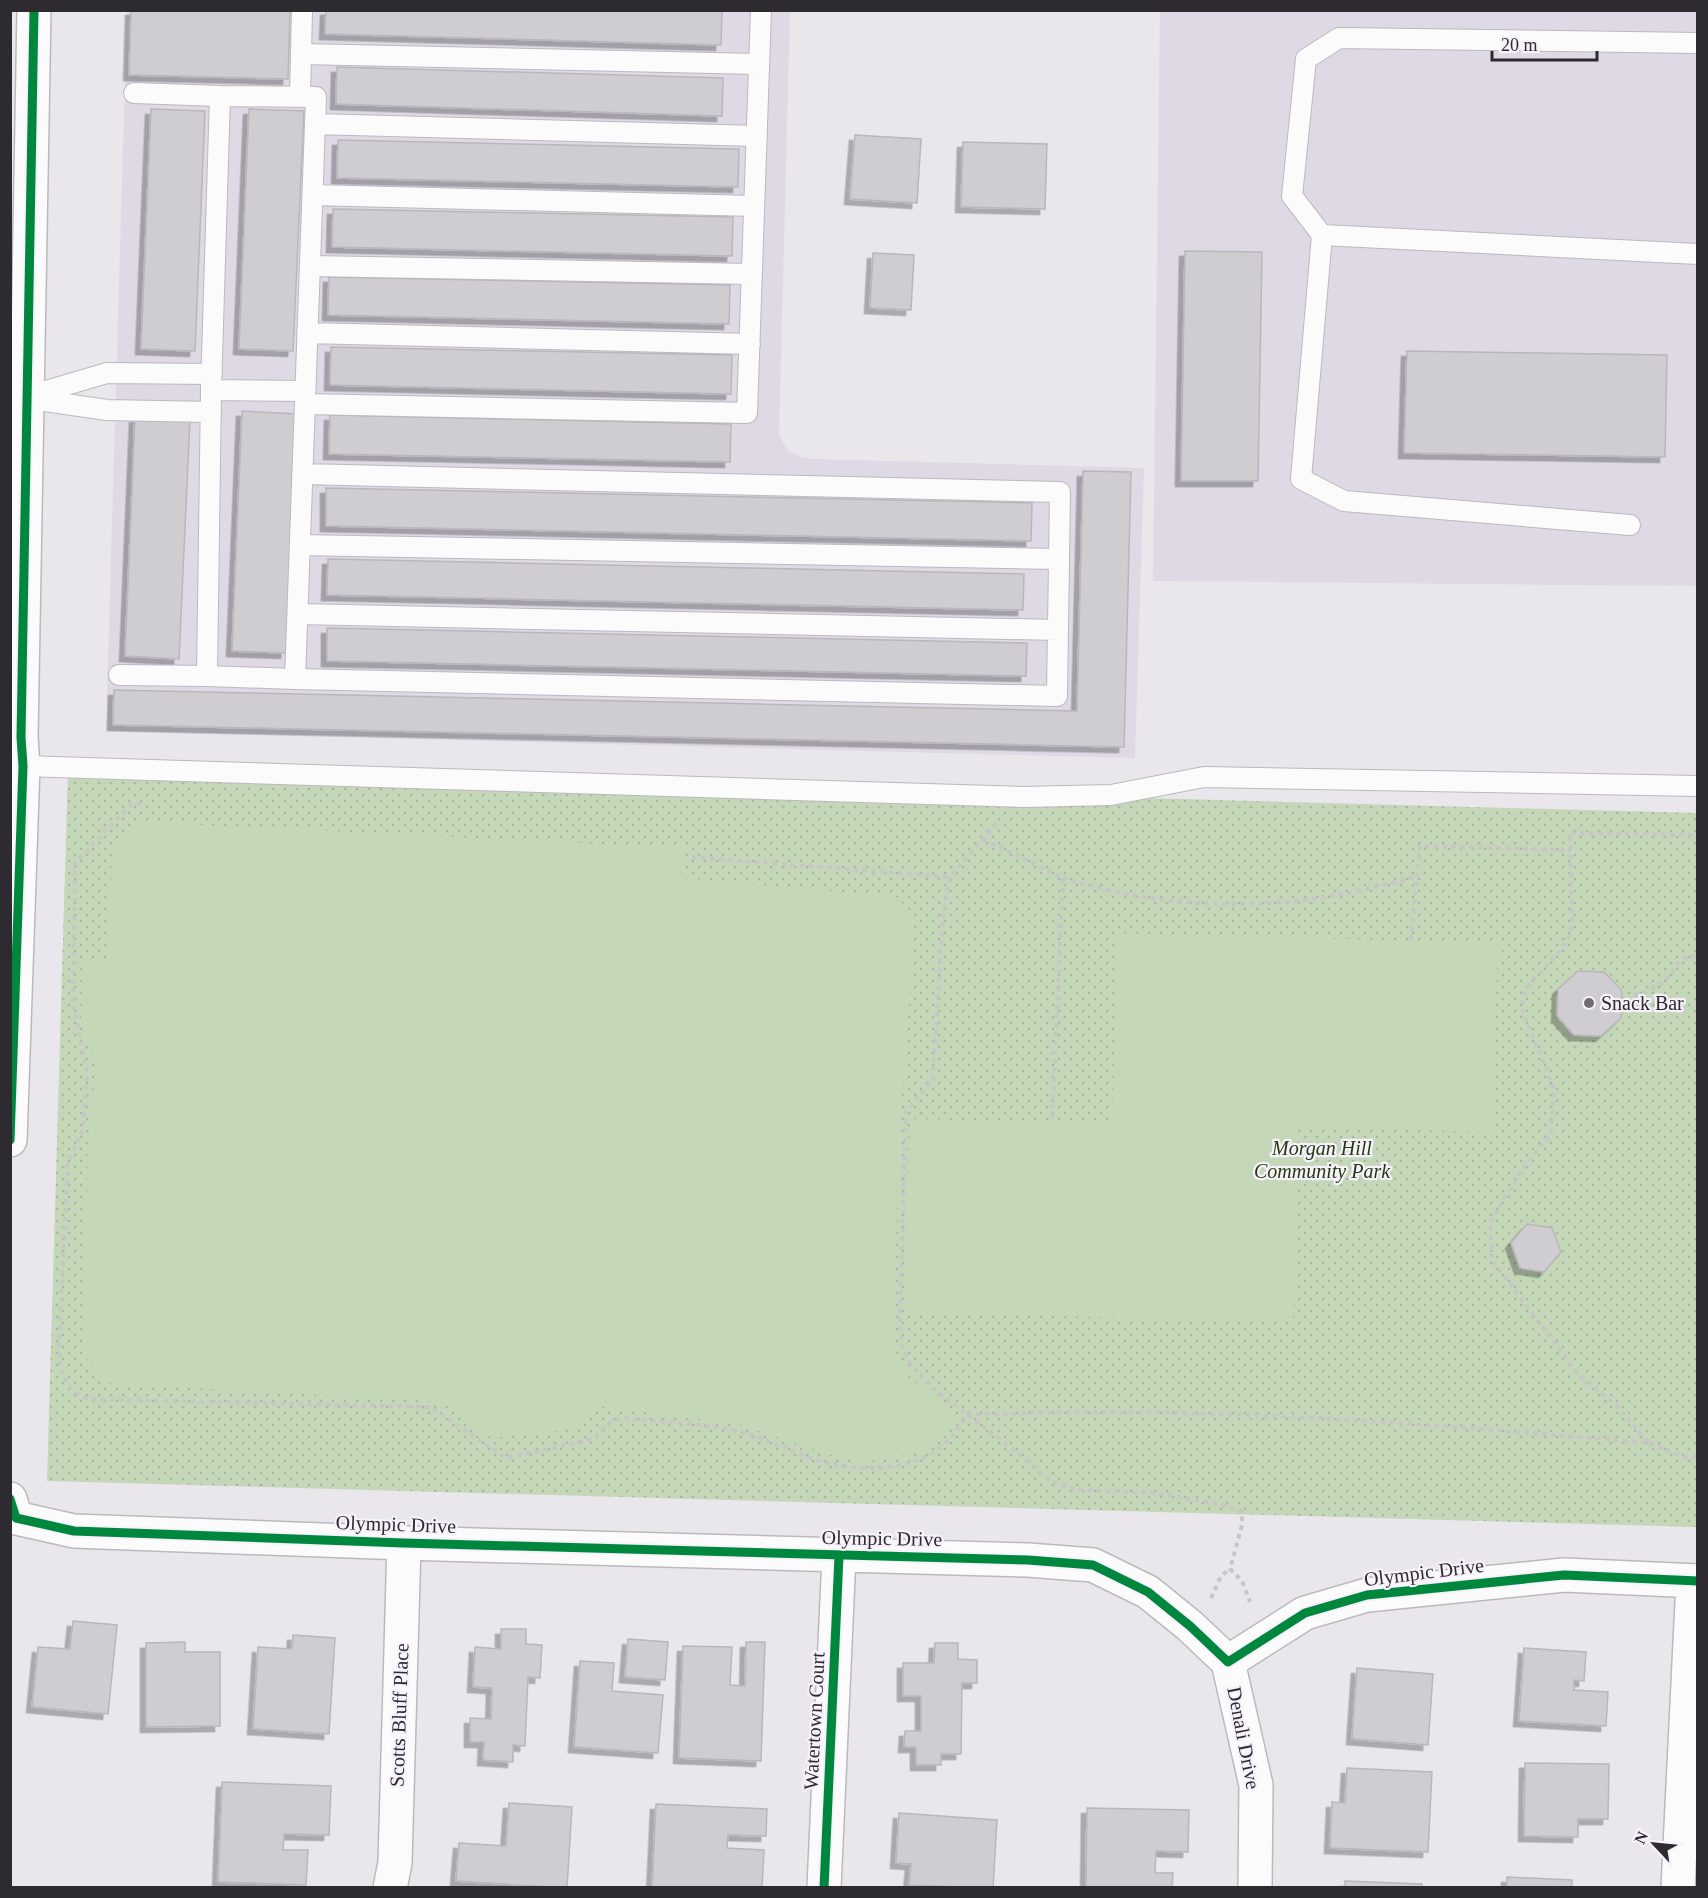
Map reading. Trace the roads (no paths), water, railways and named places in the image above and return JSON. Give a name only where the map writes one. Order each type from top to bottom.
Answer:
[{"type":"street","points":[[10,1140],[18,746],[20,262],[34,10]]},
{"type":"street","name":"Olympic Drive","points":[[13,1509],[74,1531],[404,1543],[1028,1560],[1093,1565],[1148,1592],[1190,1626],[1228,1662],[1305,1613],[1367,1595],[1564,1575],[1695,1581]]},
{"type":"street","name":"Scotts Bluff Place","points":[[390,1887],[395,1863],[404,1543]]},
{"type":"street","name":"Watertown Court","points":[[824,1887],[839,1556]]},
{"type":"street","points":[[1678,1887],[1695,1581]]},
{"type":"street","name":"Denali Drive","points":[[1228,1662],[1256,1785],[1255,1887]]},
{"type":"lane","points":[[300,97],[302,10]]},
{"type":"lane","points":[[19,396],[107,373],[211,382],[305,398],[747,413],[760,10]]},
{"type":"lane","points":[[1630,525],[1344,501],[1301,479],[1322,235],[1292,196],[1306,59],[1339,38],[1698,43]]},
{"type":"lane","points":[[301,54],[759,64]]},
{"type":"lane","points":[[134,93],[316,97],[295,679]]},
{"type":"lane","points":[[207,676],[211,382],[220,96]]},
{"type":"lane","points":[[315,124],[757,136]]},
{"type":"lane","points":[[312,195],[754,206]]},
{"type":"lane","points":[[1322,235],[1698,254]]},
{"type":"lane","points":[[310,266],[752,274]]},
{"type":"lane","points":[[308,333],[750,344]]},
{"type":"lane","points":[[19,396],[107,410],[211,412]]},
{"type":"lane","points":[[119,675],[1057,696],[1060,492],[302,474]]},
{"type":"lane","points":[[300,545],[1059,559]]},
{"type":"lane","points":[[298,614],[1058,630]]},
{"type":"lane","points":[[18,746],[1012,797],[1111,795],[1204,777],[1698,786]]},
{"type":"place","name":"Snack Bar","points":[[1589,1003]]},
{"type":"park label","name":"Morgan Hill Community Park","points":[[1322,1160]]}]
